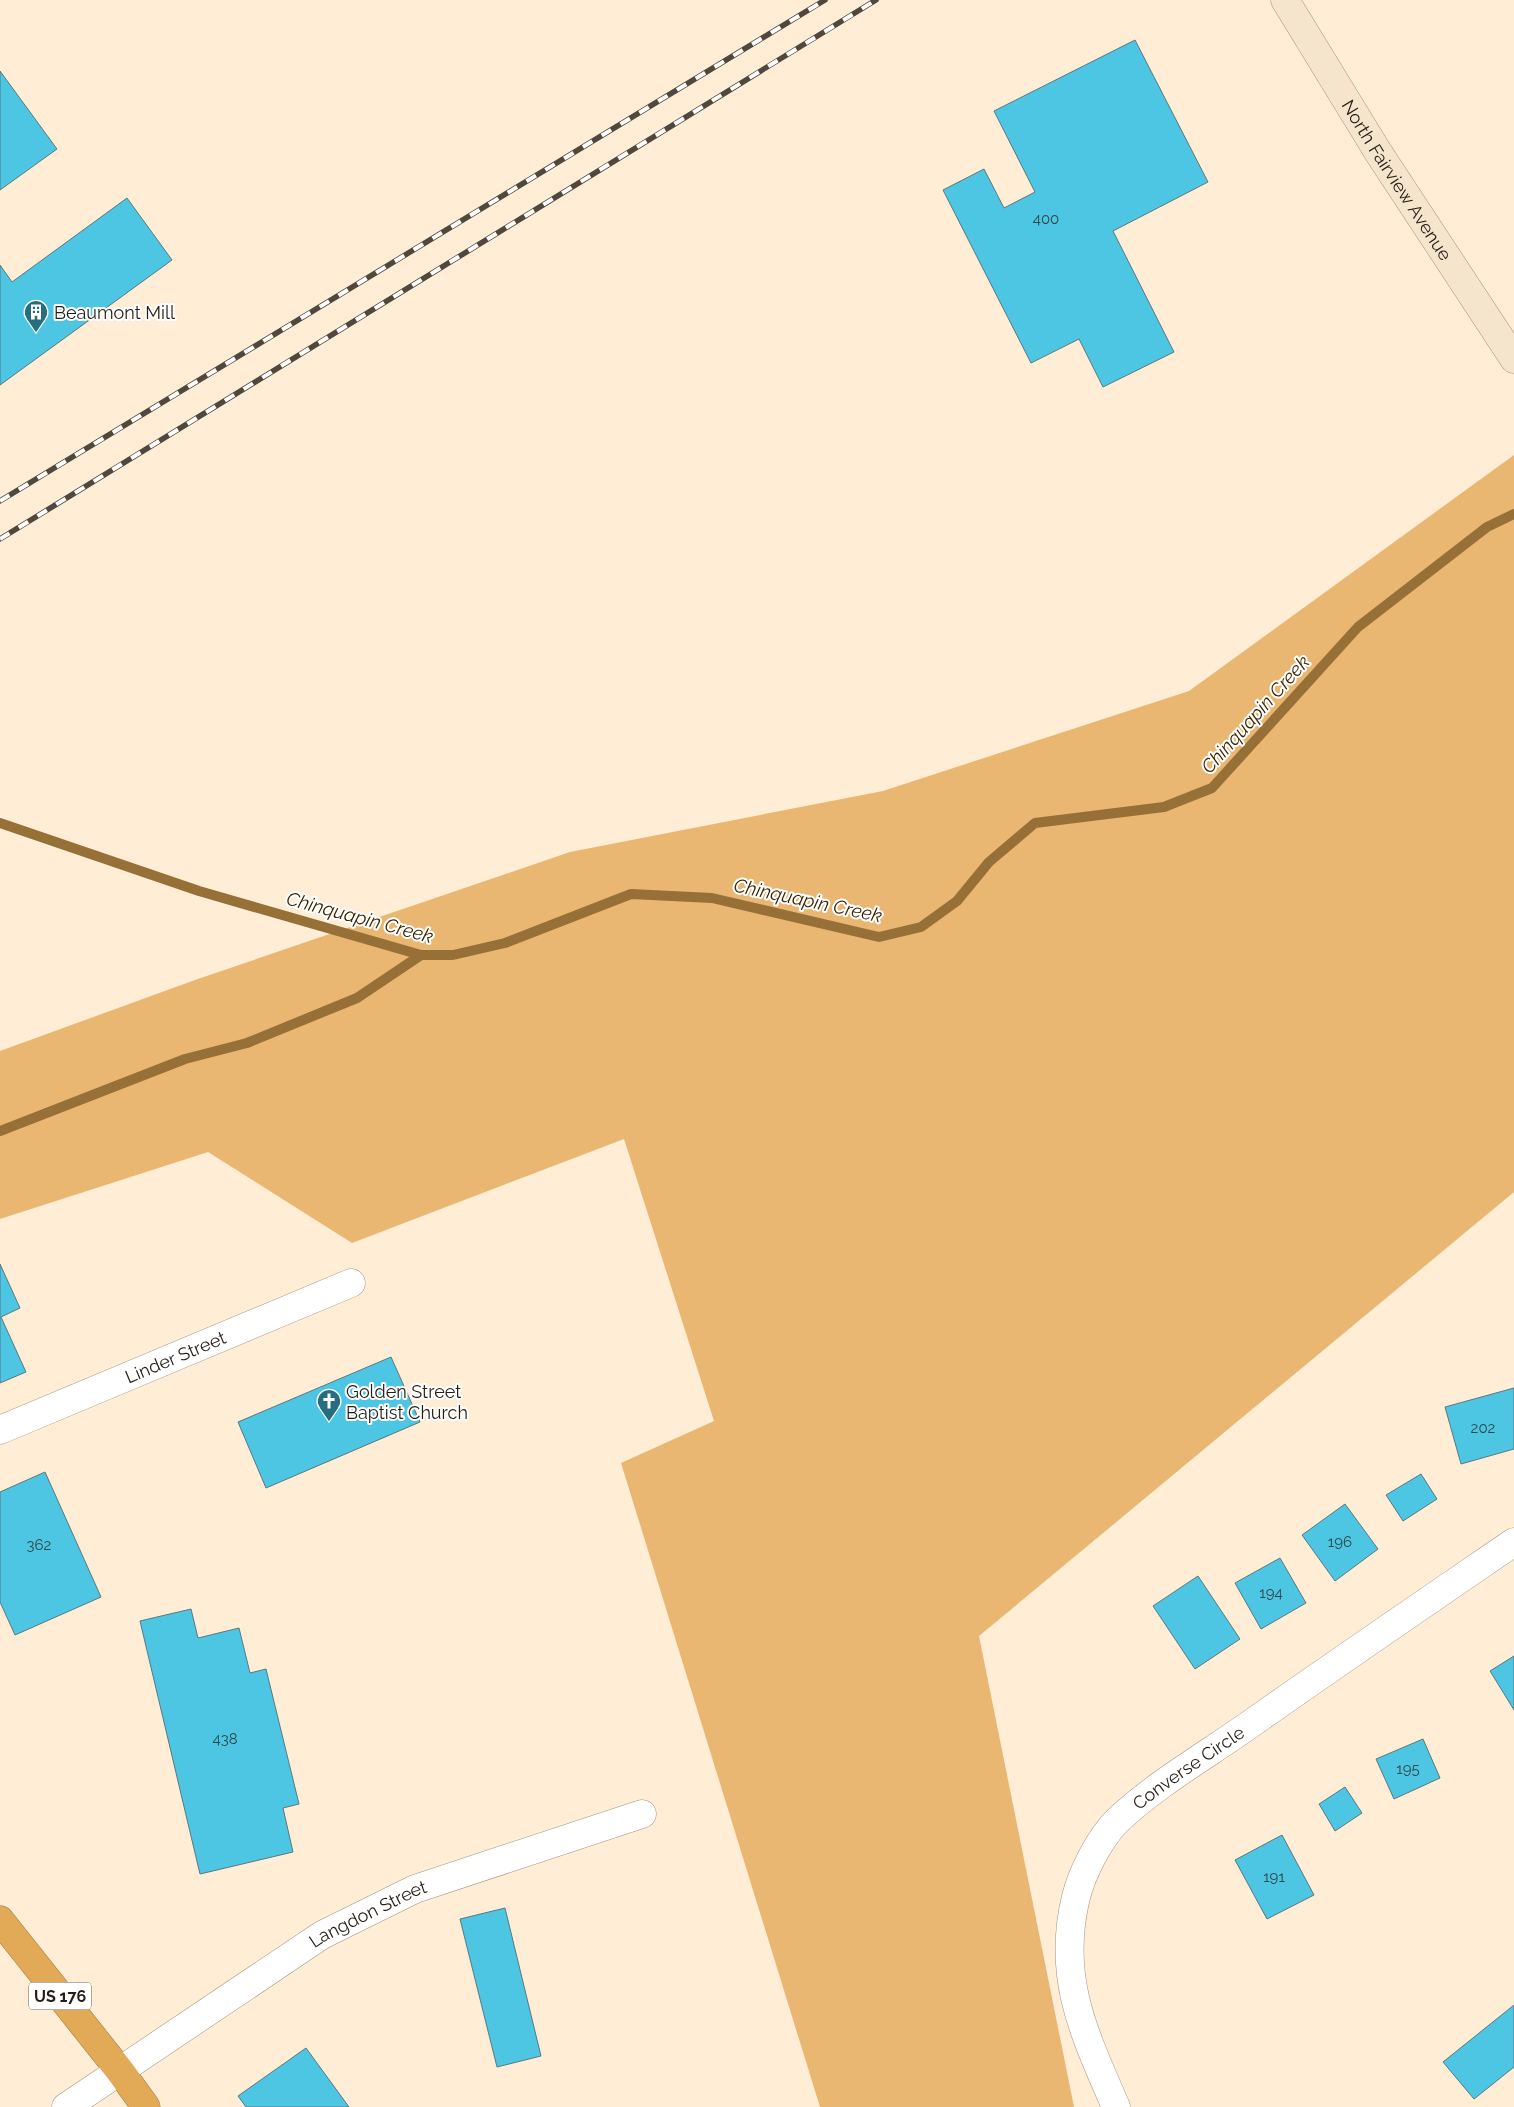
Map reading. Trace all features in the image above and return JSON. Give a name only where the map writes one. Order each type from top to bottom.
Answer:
[{"type":"highway","name":"US 176","points":[[0,1920],[120,2071],[146,2107]]},
{"type":"street","name":"North Fairview Avenue","points":[[1285,0],[1378,152],[1514,358]]},
{"type":"street","name":"Linder Street","points":[[0,1430],[351,1283]]},
{"type":"street","name":"Converse Circle","points":[[1116,2107],[1082,2028],[1071,1985],[1069,1941],[1076,1896],[1092,1855],[1116,1822],[1147,1797],[1514,1542]]},
{"type":"street","name":"Langdon Street","points":[[66,2107],[322,1935],[415,1889],[642,1814]]},
{"type":"shaded area","points":[[1514,455],[1514,1192],[979,1636],[1074,2107],[820,2107],[621,1463],[714,1421],[624,1139],[352,1243],[208,1152],[0,1219],[0,1051],[195,980],[570,852],[883,791],[1189,691]]},
{"type":"building","points":[[1135,40],[1208,182],[1113,231],[1174,352],[1103,387],[1079,339],[1031,363],[943,190],[984,169],[1004,208],[1035,192],[994,111]]},
{"type":"building","points":[[0,71],[57,149],[0,190]]},
{"type":"building","name":"Beaumont Mill","points":[[127,198],[172,260],[0,385],[0,265],[12,282]]},
{"type":"building","points":[[0,1264],[20,1308],[1,1317],[26,1372],[0,1383]]},
{"type":"building","name":"Golden Street Baptist Church","points":[[391,1357],[420,1422],[266,1488],[238,1422]]},
{"type":"building","points":[[1514,1388],[1514,1449],[1461,1464],[1445,1407]]},
{"type":"building","points":[[45,1472],[101,1597],[15,1635],[0,1602],[0,1492]]},
{"type":"building","points":[[1421,1474],[1437,1499],[1403,1521],[1386,1495]]},
{"type":"building","points":[[1345,1504],[1378,1549],[1335,1581],[1302,1535]]},
{"type":"building","points":[[1280,1558],[1306,1603],[1261,1629],[1235,1583]]},
{"type":"building","points":[[1198,1576],[1240,1639],[1195,1669],[1153,1606]]},
{"type":"building","points":[[191,1609],[198,1638],[239,1628],[250,1673],[266,1669],[299,1804],[283,1808],[293,1852],[200,1874],[140,1621]]},
{"type":"building","points":[[1514,1656],[1514,1710],[1490,1671]]},
{"type":"building","points":[[1423,1739],[1440,1778],[1394,1799],[1376,1759]]},
{"type":"building","points":[[1345,1787],[1362,1813],[1335,1831],[1319,1804]]},
{"type":"building","points":[[1282,1835],[1314,1895],[1267,1919],[1235,1860]]},
{"type":"building","points":[[505,1908],[541,2056],[497,2067],[460,1919]]},
{"type":"building","points":[[1514,2005],[1514,2067],[1474,2099],[1443,2062]]},
{"type":"building","points":[[306,2048],[349,2107],[246,2107],[238,2096]]},
{"type":"waterway","name":"Chinquapin Creek","points":[[0,823],[199,891],[421,955],[453,955],[505,943],[631,894],[712,898],[879,937],[921,927],[957,901],[989,862],[1035,823],[1164,807],[1212,788],[1358,627],[1487,527],[1514,514]]},
{"type":"waterway","points":[[0,1131],[185,1059],[247,1043],[357,998],[421,955]]},
{"type":"railway","points":[[0,501],[825,0]]},
{"type":"railway","points":[[0,539],[876,0]]},
{"type":"place","name":"Beaumont Mill","points":[[36,333]]},
{"type":"place","name":"Golden Street Baptist Church","points":[[329,1422]]}]
